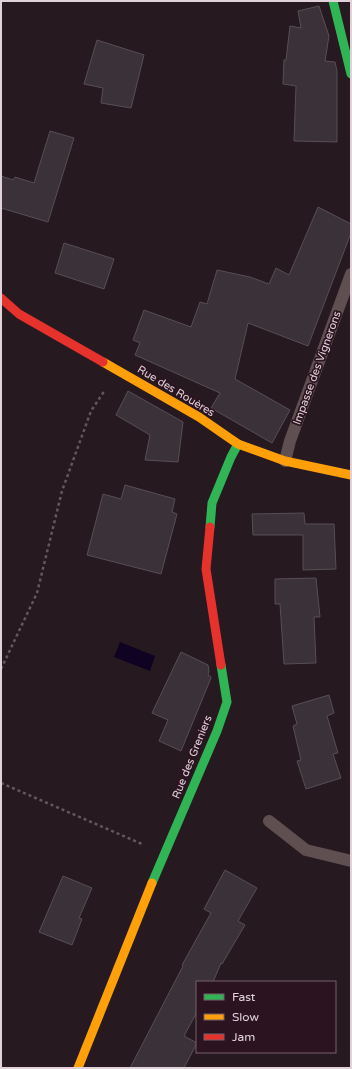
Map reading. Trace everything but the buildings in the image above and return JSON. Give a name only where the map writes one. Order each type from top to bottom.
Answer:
[{"type":"street","points":[[333,1],[351,74]]},
{"type":"street","name":"Rue des Rouères","points":[[1,298],[19,314],[199,417],[238,444],[285,461],[351,476]]},
{"type":"street","name":"Rue des Greniers","points":[[78,1068],[164,854],[217,731],[227,702],[206,569],[212,503],[238,444]]},
{"type":"lane","name":"Impasse des Vignerons","points":[[285,461],[290,441],[351,274]]},
{"type":"lane","points":[[270,821],[306,850],[351,861]]},
{"type":"path","points":[[1,669],[37,593],[62,491],[91,411],[118,371]]},
{"type":"path","points":[[1,783],[164,854]]},
{"type":"shaded area","points":[[120,642],[155,656],[150,671],[114,657]]},
{"type":"traffic: fast","points":[[333,1],[351,74]]},
{"type":"traffic: fast","points":[[210,527],[212,503],[238,444]]},
{"type":"traffic: fast","points":[[152,883],[217,731],[227,702],[221,665]]},
{"type":"traffic: slow","points":[[103,362],[199,417],[238,444],[285,461],[351,475]]},
{"type":"traffic: slow","points":[[78,1068],[152,883]]},
{"type":"traffic: jam","points":[[1,298],[19,314],[103,362]]},
{"type":"traffic: jam","points":[[210,527],[206,569],[221,665]]}]
